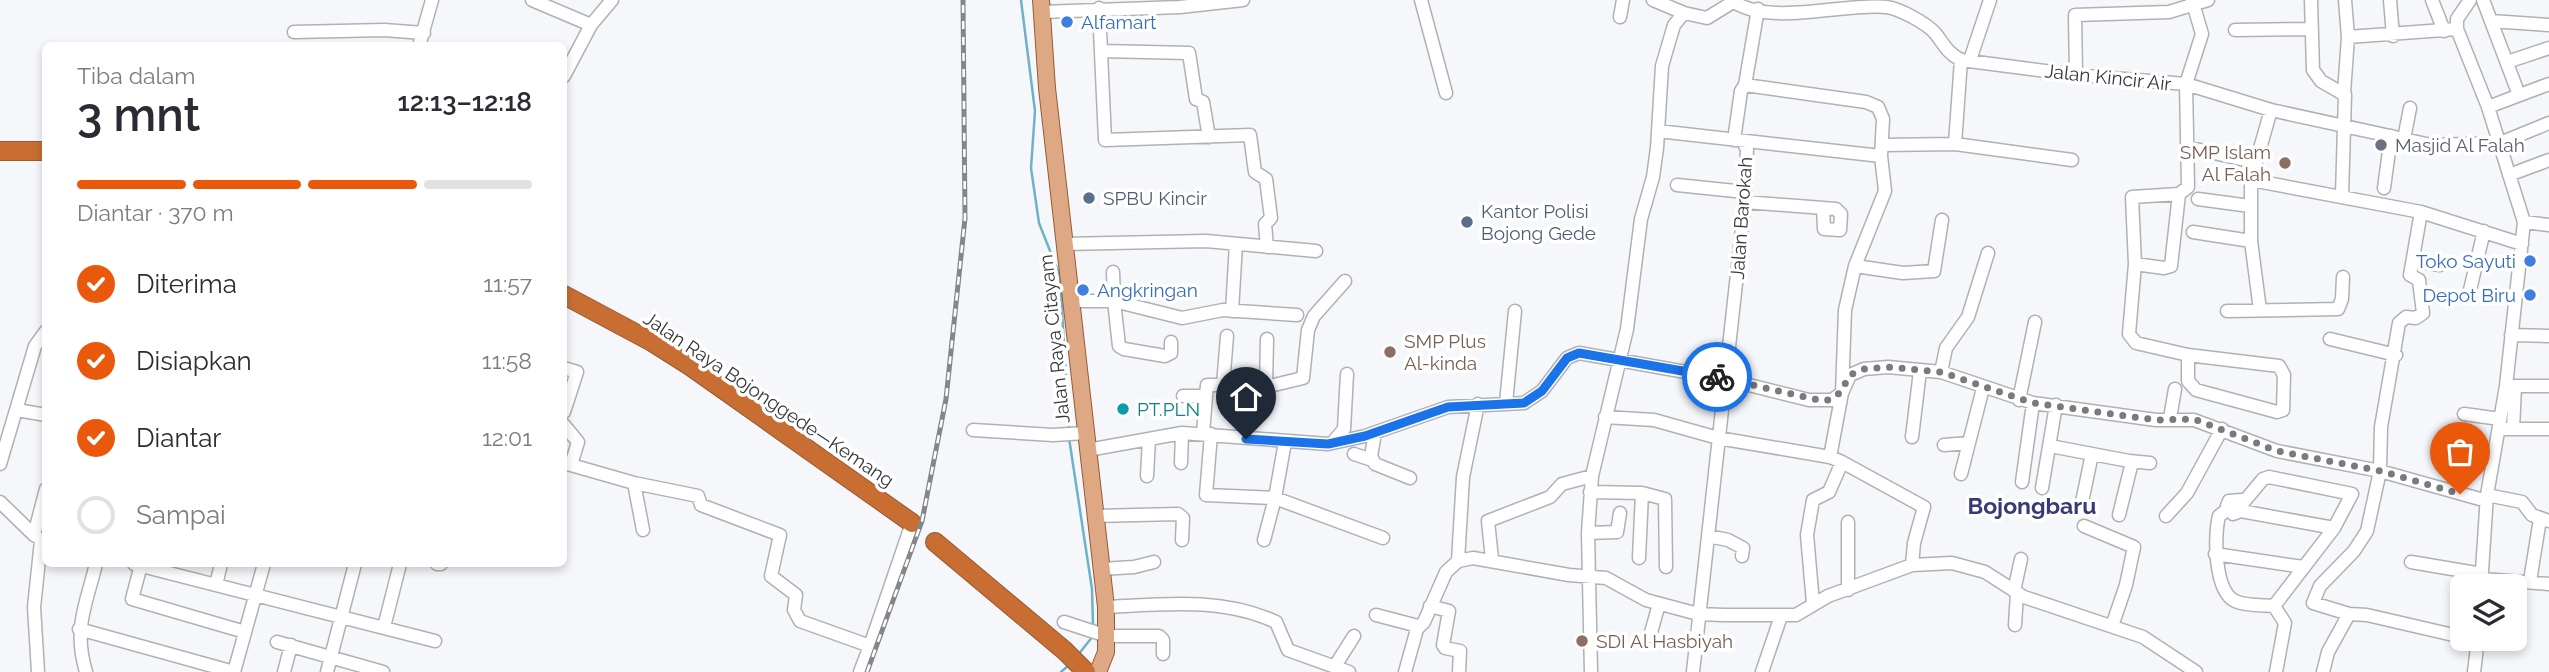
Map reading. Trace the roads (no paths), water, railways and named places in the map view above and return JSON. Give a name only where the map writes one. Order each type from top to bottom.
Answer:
[{"type":"highway","points":[[0,151],[42,151]]},
{"type":"highway","name":"Jalan Raya Bojonggede—Kemang","points":[[567,297],[652,342],[690,366],[912,523]]},
{"type":"highway","points":[[935,542],[1088,670]]},
{"type":"main road","name":"Jalan Raya Citayam","points":[[1041,6],[1071,301],[1081,433],[1088,450],[1106,607],[1103,635],[1106,652],[1088,670]]},
{"type":"street","points":[[294,32],[384,30],[421,39],[432,0]]},
{"type":"street","points":[[532,0],[591,25]]},
{"type":"street","points":[[567,70],[591,25],[612,0]]},
{"type":"street","points":[[1041,6],[1191,7],[1244,0]]},
{"type":"street","points":[[1421,0],[1446,93]]},
{"type":"street","points":[[1620,17],[1623,0]]},
{"type":"street","points":[[1653,0],[1684,13],[1707,18],[1732,1],[1810,13],[1843,5],[1895,9],[1927,26],[1947,52],[1965,60]]},
{"type":"street","points":[[1955,144],[1965,60],[1990,0]]},
{"type":"street","points":[[2074,0],[2076,75]]},
{"type":"street","points":[[2075,15],[2132,7],[2169,12],[2208,0]]},
{"type":"street","points":[[2311,0],[2315,76],[2344,93]]},
{"type":"street","points":[[2342,195],[2348,37],[2345,0]]},
{"type":"street","points":[[2390,0],[2393,36]]},
{"type":"street","points":[[2432,0],[2451,30],[2488,107],[2524,222],[2511,335],[2513,429]]},
{"type":"street","points":[[2451,30],[2470,0]]},
{"type":"street","points":[[2483,0],[2519,95]]},
{"type":"street","points":[[2188,355],[2188,381],[2196,390],[2277,412],[2283,410],[2284,375],[2279,366],[2188,355],[2131,340],[2135,264],[2132,197],[2179,194],[2188,187],[2186,84],[2202,34],[2193,3]]},
{"type":"street","points":[[1095,5],[1102,51],[1105,140],[1251,137],[1255,172],[1265,180],[1271,218],[1265,224],[1267,247]]},
{"type":"street","points":[[1756,6],[1745,85],[1741,91],[1738,141],[1881,150],[1955,144],[2072,160]]},
{"type":"street","points":[[1591,672],[1588,533],[1592,476],[1627,329],[1641,219],[1653,177],[1662,66],[1674,25],[1684,13]]},
{"type":"street","points":[[2491,21],[2549,24]]},
{"type":"street","points":[[2235,30],[2311,29]]},
{"type":"street","points":[[2348,37],[2451,30]]},
{"type":"street","points":[[2507,62],[2549,48]]},
{"type":"street","points":[[1102,51],[1189,53],[1196,99],[1203,102],[1206,109],[1209,137]]},
{"type":"street","name":"Jalan Kincir Air","points":[[1965,60],[2076,75],[2186,84],[2271,110],[2344,123],[2398,137],[2446,146],[2500,144]]},
{"type":"street","points":[[2488,107],[2549,84]]},
{"type":"street","points":[[1745,85],[1867,102],[1878,107],[1883,119],[1881,150],[1885,191],[1855,265],[1845,310],[1836,460],[1829,492],[1812,500],[1807,525],[1813,603]]},
{"type":"street","points":[[2384,188],[2398,137],[2410,108]]},
{"type":"street","points":[[2260,310],[2251,241],[2251,180],[2271,110]]},
{"type":"street","points":[[2500,144],[2549,123]]},
{"type":"street","name":"Jalan Barokah","points":[[1658,131],[1738,141],[1747,149],[1745,197],[1693,672]]},
{"type":"street","points":[[2187,147],[2254,162]]},
{"type":"street","points":[[2509,175],[2549,160]]},
{"type":"street","points":[[2251,180],[2421,212],[2522,244]]},
{"type":"street","points":[[1677,186],[1823,208]]},
{"type":"street","points":[[2135,264],[2164,268],[2171,266],[2179,194]]},
{"type":"street","points":[[2198,200],[2250,206]]},
{"type":"street","points":[[2421,212],[2410,275],[2420,281],[2423,313],[2416,318],[2406,317],[2399,323],[2396,355],[2381,427],[2381,471],[2373,510],[2362,542],[2320,586],[2313,603],[2349,614],[2367,615],[2450,634]]},
{"type":"street","points":[[1855,265],[1903,273],[1934,271],[1942,220]]},
{"type":"street","points":[[2524,222],[2549,225]]},
{"type":"street","points":[[2470,290],[2484,231]]},
{"type":"street","points":[[2193,232],[2251,241]]},
{"type":"street","points":[[1064,244],[1187,240],[1317,251]]},
{"type":"street","points":[[1232,311],[1236,244]]},
{"type":"street","points":[[1941,372],[1946,348],[1968,317],[1988,253]]},
{"type":"street","points":[[2413,261],[2440,265]]},
{"type":"street","points":[[1113,272],[1119,346],[1165,356],[1171,353],[1171,342]]},
{"type":"street","points":[[2227,311],[2338,309],[2342,299],[2343,277]]},
{"type":"street","points":[[1345,281],[1314,316],[1308,330],[1303,378],[1266,385],[1207,385],[1206,495],[1275,498],[1383,538]]},
{"type":"street","points":[[1071,301],[1114,301],[1171,317],[1232,311],[1297,315]]},
{"type":"street","points":[[1506,403],[1515,311]]},
{"type":"street","points":[[2019,400],[2035,321]]},
{"type":"street","points":[[0,464],[37,339],[42,335]]},
{"type":"street","points":[[2511,335],[2549,336]]},
{"type":"street","points":[[1223,385],[1227,336]]},
{"type":"street","points":[[1266,385],[1267,339]]},
{"type":"street","points":[[2330,339],[2396,355]]},
{"type":"street","points":[[1088,450],[1182,433],[1326,443],[1375,433],[1432,411],[1478,404],[1524,403],[1533,398],[1572,355],[1619,358],[1725,379],[1809,400],[1832,400],[1842,393],[1850,375],[1864,369],[1920,370],[1941,372],[2033,403],[2156,420],[2194,419],[2277,451],[2381,471],[2487,498],[2522,502],[2532,515],[2545,520],[2530,581]]},
{"type":"street","points":[[567,369],[577,373],[567,403]]},
{"type":"street","points":[[1912,437],[1920,370]]},
{"type":"street","points":[[1326,443],[1344,429],[1347,373]]},
{"type":"street","points":[[2511,386],[2549,386]]},
{"type":"street","points":[[2482,574],[2487,498],[2500,424],[2511,386]]},
{"type":"street","points":[[1961,474],[1983,388]]},
{"type":"street","points":[[2170,418],[2175,389]]},
{"type":"street","points":[[1184,396],[1205,396]]},
{"type":"street","points":[[2022,482],[2033,403]]},
{"type":"street","points":[[1458,561],[1463,477],[1478,404]]},
{"type":"street","points":[[2042,488],[2056,405]]},
{"type":"street","points":[[17,410],[42,414]]},
{"type":"street","points":[[2464,414],[2513,429],[2549,429]]},
{"type":"street","points":[[1605,417],[1654,420],[1718,438],[1836,460],[1924,507],[1914,543],[1912,565]]},
{"type":"street","points":[[567,429],[578,442],[567,464],[634,484],[676,489],[698,496],[701,505],[780,535],[771,576],[796,595],[796,617],[808,627],[870,646]]},
{"type":"street","points":[[2166,516],[2187,493],[2221,429]]},
{"type":"street","points":[[973,430],[1053,435],[1081,433]]},
{"type":"street","points":[[1181,463],[1182,433]]},
{"type":"street","points":[[1372,460],[1375,433]]},
{"type":"street","points":[[1147,476],[1149,439]]},
{"type":"street","points":[[1264,540],[1285,442]]},
{"type":"street","points":[[1944,445],[1969,443]]},
{"type":"street","points":[[2050,446],[2150,463]]},
{"type":"street","points":[[1354,454],[1410,478]]},
{"type":"street","points":[[2082,502],[2091,454]]},
{"type":"street","points":[[2119,515],[2131,466],[2129,461]]},
{"type":"street","points":[[1492,559],[1488,521],[1550,497],[1562,484],[1592,476]]},
{"type":"street","points":[[2269,477],[2351,494],[2334,528],[2274,606],[2240,603],[2230,598],[2215,554],[2219,516],[2237,508],[2263,479],[2269,477]]},
{"type":"street","points":[[634,484],[643,530]]},
{"type":"street","points":[[1590,492],[1642,493],[1666,501],[1666,566]]},
{"type":"street","points":[[1639,558],[1642,493]]},
{"type":"street","points":[[0,502],[40,539],[34,607],[38,672]]},
{"type":"street","points":[[2237,508],[2334,528]]},
{"type":"street","points":[[1588,533],[1617,532],[1620,513]]},
{"type":"street","points":[[1096,516],[1178,514],[1183,518],[1182,540]]},
{"type":"street","points":[[1847,522],[1847,590]]},
{"type":"street","points":[[860,672],[912,523]]},
{"type":"street","points":[[2084,526],[2134,547],[2126,585],[2112,626]]},
{"type":"street","points":[[1708,536],[1738,544],[1743,548],[1742,556]]},
{"type":"street","points":[[2215,554],[2303,567]]},
{"type":"street","points":[[1405,672],[1418,626],[1424,622],[1446,572],[1458,561],[1492,559],[1606,578],[1634,595],[1698,614],[1781,616],[1801,613],[1813,603],[1912,565],[1938,562],[1968,566],[1985,572],[2015,592],[2150,640],[2196,672]]},
{"type":"street","points":[[2015,625],[2015,592],[2021,559]]},
{"type":"street","points":[[1101,569],[1134,567],[1154,562]]},
{"type":"street","points":[[2411,562],[2458,574]]},
{"type":"street","points":[[86,672],[79,649],[79,629],[95,567]]},
{"type":"street","points":[[137,567],[132,599],[245,632]]},
{"type":"street","points":[[216,585],[220,567]]},
{"type":"street","points":[[79,629],[234,672],[263,567]]},
{"type":"street","points":[[327,672],[350,567]]},
{"type":"street","points":[[384,627],[399,567]]},
{"type":"street","points":[[177,569],[216,585],[435,641]]},
{"type":"street","points":[[2527,581],[2549,584]]},
{"type":"street","points":[[1106,607],[1176,604],[1234,606],[1276,622],[1288,650],[1349,672]]},
{"type":"street","points":[[1650,636],[1659,604]]},
{"type":"street","points":[[1430,606],[1449,611],[1443,645],[1460,651],[1459,672]]},
{"type":"street","points":[[2274,606],[2285,623],[2276,672]]},
{"type":"street","points":[[2323,672],[2328,652],[2349,614]]},
{"type":"street","points":[[1376,615],[1418,626]]},
{"type":"street","points":[[1762,672],[1781,616]]},
{"type":"street","points":[[1064,622],[1103,635],[1159,636],[1163,640],[1163,654]]},
{"type":"street","points":[[1335,666],[1354,636]]},
{"type":"street","points":[[277,642],[383,672]]},
{"type":"street","points":[[284,672],[291,645]]},
{"type":"street","points":[[2474,672],[2475,651]]},
{"type":"waterway","points":[[1021,0],[1035,111],[1031,168],[1039,223],[1060,276],[1069,431]]},
{"type":"waterway","points":[[1069,438],[1092,589],[1093,625]]},
{"type":"waterway","points":[[1078,655],[1093,636]]},
{"type":"waterway","points":[[1061,672],[1069,665]]},
{"type":"railway","points":[[867,672],[922,521],[946,399],[965,218],[963,0]]},
{"type":"place","name":"Alfamart","points":[[1067,22]]},
{"type":"place","name":"Masjid Al Falah","points":[[2381,145]]},
{"type":"place","name":"SMP Islam Al Falah","points":[[2285,163]]},
{"type":"place","name":"SPBU Kincir","points":[[1089,198]]},
{"type":"place","name":"Kantor Polisi Bojong Gede","points":[[1467,222]]},
{"type":"place","name":"Toko Sayuti","points":[[2530,261]]},
{"type":"place","name":"Angkringan","points":[[1083,290]]},
{"type":"place","name":"Depot Biru","points":[[2530,295]]},
{"type":"place","name":"SMP Plus Al-kinda","points":[[1390,352]]},
{"type":"place","name":"PT.PLN","points":[[1123,409]]},
{"type":"place","name":"SDI Al Hasbiyah","points":[[1582,641]]},
{"type":"district","name":"Bojongbaru","points":[[2032,505]]}]
